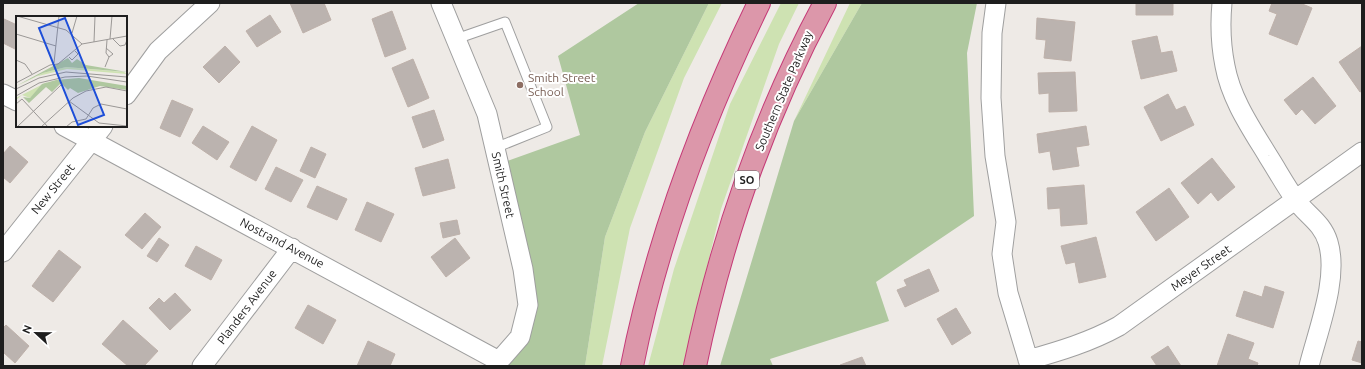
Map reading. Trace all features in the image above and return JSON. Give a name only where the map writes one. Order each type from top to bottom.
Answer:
[{"type":"highway","points":[[632,366],[649,292],[681,189],[719,90],[759,3]]},
{"type":"highway","name":"Southern State Parkway","points":[[695,366],[714,288],[745,186],[783,88],[825,3]]},
{"type":"street","points":[[127,94],[158,51],[210,3]]},
{"type":"street","name":"Smith Street","points":[[441,3],[487,114],[523,269],[528,305],[520,337],[499,364]]},
{"type":"street","points":[[996,3],[992,33],[991,98],[995,156],[1006,222],[1002,254],[1008,293],[1029,363]]},
{"type":"street","points":[[1222,3],[1220,20],[1225,67],[1236,98],[1246,119],[1296,201],[1319,223],[1328,241],[1331,259],[1328,292],[1309,366]]},
{"type":"street","points":[[3,94],[16,100]]},
{"type":"street","name":"Nostrand Avenue","points":[[66,127],[292,248],[499,364]]},
{"type":"street","name":"New Street","points":[[3,252],[102,127]]},
{"type":"street","name":"Meyer Street","points":[[1029,363],[1100,337],[1119,326],[1296,201],[1362,152]]},
{"type":"street","name":"Planders Avenue","points":[[202,366],[292,248]]},
{"type":"lane","points":[[456,40],[505,22],[547,127],[495,148]]},
{"type":"green space","points":[[639,3],[709,3],[645,132],[605,237],[585,366],[500,366],[528,305],[499,164],[580,135],[558,56]]},
{"type":"green space","points":[[709,3],[722,3],[684,78],[630,228],[602,366],[585,366],[605,237],[645,132]]},
{"type":"green space","points":[[781,3],[799,3],[779,44],[721,209],[683,366],[648,366],[674,269],[730,104]]},
{"type":"green space","points":[[850,3],[862,3],[794,121]]},
{"type":"green space","points":[[862,3],[977,3],[967,53],[974,216],[876,282],[889,321],[770,359],[773,366],[720,366],[794,121]]},
{"type":"building","points":[[290,3],[324,3],[331,20],[303,33]]},
{"type":"building","points":[[1136,3],[1173,3],[1173,15],[1136,15]]},
{"type":"building","points":[[1272,3],[1300,3],[1312,8],[1297,45],[1269,34],[1277,14],[1269,11]]},
{"type":"building","points":[[392,11],[406,49],[385,57],[372,19]]},
{"type":"building","points":[[270,15],[281,32],[257,47],[246,31]]},
{"type":"building","points":[[1037,18],[1075,22],[1071,61],[1044,58],[1046,40],[1036,39]]},
{"type":"building","points":[[4,19],[16,25],[16,50],[3,43]]},
{"type":"building","points":[[1157,36],[1161,53],[1172,51],[1177,71],[1141,79],[1132,41]]},
{"type":"building","points":[[225,46],[240,62],[219,83],[203,67]]},
{"type":"building","points":[[1362,46],[1362,91],[1360,92],[1339,62]]},
{"type":"building","points":[[413,59],[429,98],[408,107],[392,68]]},
{"type":"building","points":[[1075,72],[1077,111],[1049,112],[1049,93],[1039,94],[1038,73]]},
{"type":"building","points":[[1313,77],[1336,106],[1315,124],[1302,109],[1296,115],[1284,100]]},
{"type":"building","points":[[1168,94],[1176,110],[1185,106],[1194,125],[1161,141],[1144,107]]},
{"type":"building","points":[[172,100],[193,109],[180,137],[160,128]]},
{"type":"building","points":[[434,110],[444,140],[423,148],[412,117]]},
{"type":"building","points":[[203,126],[229,142],[217,160],[192,143]]},
{"type":"building","points":[[252,126],[277,140],[256,181],[230,167]]},
{"type":"building","points":[[1086,126],[1089,145],[1076,147],[1079,166],[1053,170],[1050,151],[1039,153],[1037,134]]},
{"type":"building","points":[[10,146],[28,162],[10,183],[3,177],[3,154]]},
{"type":"building","points":[[311,147],[326,154],[315,178],[300,171]]},
{"type":"building","points":[[1212,158],[1235,187],[1218,201],[1211,192],[1198,204],[1181,183]]},
{"type":"building","points":[[448,159],[455,188],[423,196],[415,168]]},
{"type":"building","points":[[276,167],[303,180],[291,202],[265,189]]},
{"type":"building","points":[[1084,185],[1087,224],[1061,226],[1060,208],[1048,209],[1047,188]]},
{"type":"building","points":[[317,186],[347,199],[337,220],[307,207]]},
{"type":"building","points":[[1169,188],[1189,217],[1156,241],[1136,212]]},
{"type":"building","points":[[367,202],[394,214],[381,242],[355,230]]},
{"type":"building","points":[[145,213],[161,227],[142,249],[125,235]]},
{"type":"building","points":[[457,220],[460,234],[443,238],[440,223]]},
{"type":"building","points":[[1096,237],[1106,277],[1079,283],[1075,262],[1066,264],[1061,246]]},
{"type":"building","points":[[159,238],[169,245],[157,262],[147,256]]},
{"type":"building","points":[[455,238],[470,258],[446,277],[431,257]]},
{"type":"building","points":[[196,246],[222,260],[211,280],[185,266]]},
{"type":"building","points":[[59,250],[81,267],[53,302],[32,286]]},
{"type":"building","points":[[929,269],[939,291],[905,307],[897,290],[907,286],[904,280]]},
{"type":"building","points":[[1265,286],[1284,292],[1273,328],[1236,316],[1244,291],[1262,297]]},
{"type":"building","points":[[175,293],[191,310],[170,330],[149,308],[159,298],[164,303]]},
{"type":"building","points":[[308,305],[336,320],[323,344],[295,328]]},
{"type":"building","points":[[956,308],[971,333],[952,345],[937,319]]},
{"type":"building","points":[[123,320],[158,351],[144,366],[128,366],[102,344]]},
{"type":"building","points":[[6,325],[29,346],[15,363],[3,352],[3,328]]},
{"type":"building","points":[[1228,334],[1254,343],[1248,359],[1258,363],[1257,366],[1217,366]]},
{"type":"building","points":[[368,341],[395,354],[390,366],[357,366]]},
{"type":"building","points":[[1358,341],[1362,342],[1362,363],[1352,360]]},
{"type":"building","points":[[1168,346],[1181,366],[1157,366],[1151,357]]},
{"type":"building","points":[[862,357],[866,366],[840,366],[840,365]]},
{"type":"place","name":"Smith Street School","points":[[520,85]]}]
